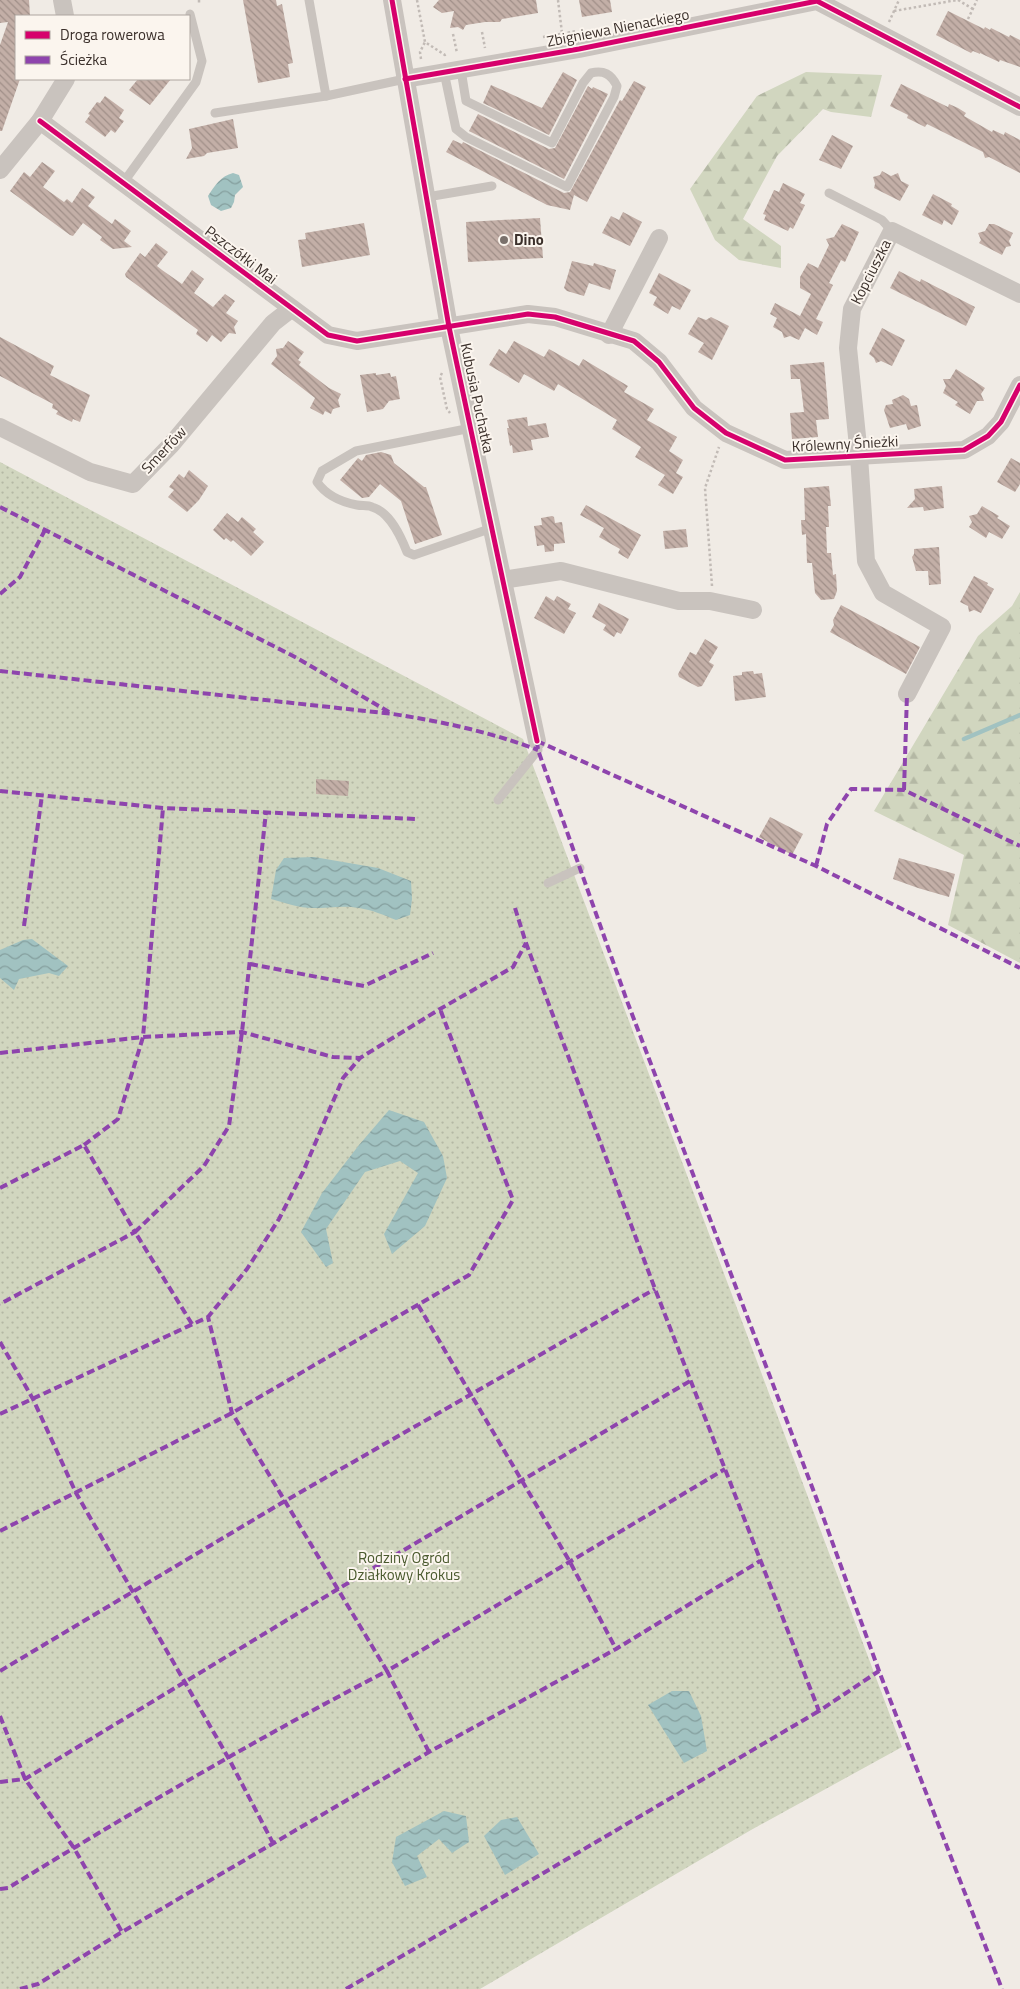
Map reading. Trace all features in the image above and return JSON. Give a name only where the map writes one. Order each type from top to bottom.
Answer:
[{"type":"street","points":[[62,0],[65,15]]},
{"type":"street","name":"Kubusia Puchatka","points":[[392,0],[449,327],[538,745]]},
{"type":"street","name":"Zbigniewa Nienackiego","points":[[405,79],[425,76],[454,65],[579,49],[817,1],[1020,107]]},
{"type":"street","points":[[0,170],[40,120],[65,80]]},
{"type":"street","name":"Pszczółki Mai","points":[[40,120],[123,184],[328,335],[357,341],[449,327]]},
{"type":"street","name":"Kopciuszka","points":[[859,456],[848,348],[852,309],[892,231],[1020,294]]},
{"type":"street","points":[[609,335],[659,238]]},
{"type":"street","name":"Smerfów","points":[[0,427],[90,472],[133,484],[171,445],[273,323],[291,309]]},
{"type":"street","name":"Królewny Śnieżki","points":[[449,327],[528,314],[555,317],[609,335],[634,341],[658,362],[694,408],[726,433],[785,460],[964,450],[988,436],[1001,422],[1020,385]]},
{"type":"street","name":"Królewny Śnieżki","points":[[859,456],[866,561],[883,593],[942,627],[907,694]]},
{"type":"street","points":[[503,580],[561,571],[679,602],[710,601],[753,610]]},
{"type":"lane","points":[[310,0],[326,96]]},
{"type":"lane","points":[[123,184],[196,82],[202,61],[190,14]]},
{"type":"lane","points":[[454,65],[466,101],[552,143],[583,83],[591,73],[601,71],[612,77],[617,86],[614,97],[567,187],[466,137],[456,129],[454,65]]},
{"type":"lane","points":[[215,113],[326,96],[405,79]]},
{"type":"lane","points":[[427,197],[492,186]]},
{"type":"lane","points":[[829,193],[882,220],[892,231]]},
{"type":"lane","points":[[471,428],[356,451],[322,471],[317,482],[323,490],[336,498],[374,507],[386,517],[401,538],[407,552],[414,555],[492,528]]},
{"type":"lane","points":[[498,800],[538,745]]},
{"type":"lane","points":[[548,883],[580,868]]},
{"type":"path","points":[[417,0],[425,42],[420,52],[425,76]]},
{"type":"path","points":[[543,37],[562,34],[558,0]]},
{"type":"path","points":[[886,28],[899,0]]},
{"type":"path","points":[[894,11],[958,0],[973,9]]},
{"type":"path","points":[[968,19],[977,0]]},
{"type":"path","points":[[482,32],[485,48]]},
{"type":"path","points":[[453,34],[454,65]]},
{"type":"path","points":[[425,42],[445,55],[454,65]]},
{"type":"path","points":[[454,65],[466,51]]},
{"type":"path","points":[[704,587],[712,586],[705,488],[721,443]]},
{"type":"green space","points":[[806,72],[882,75],[871,117],[831,112],[823,109],[777,156],[743,219],[781,246],[781,268],[739,260],[715,240],[690,189],[757,96]]},
{"type":"green space","name":"Rodziny Ogród Działkowy Krokus","points":[[0,462],[523,739],[902,1747],[751,1830],[480,1989],[0,1989]]},
{"type":"green space","points":[[1020,592],[1020,963],[948,925],[964,855],[874,811],[978,636],[1012,606]]},
{"type":"water","points":[[233,173],[239,175],[243,187],[235,195],[231,208],[221,211],[211,205],[208,196],[222,179]]},
{"type":"water","points":[[314,857],[378,868],[411,881],[412,899],[410,915],[396,920],[359,908],[308,908],[271,899],[276,870],[284,858]]},
{"type":"water","points":[[32,939],[68,966],[59,976],[49,973],[19,979],[14,990],[0,978],[0,950],[23,940]]},
{"type":"water","points":[[389,1110],[424,1122],[443,1156],[447,1178],[425,1226],[392,1254],[384,1234],[418,1173],[400,1161],[365,1172],[326,1229],[333,1263],[326,1267],[301,1232],[322,1193]]},
{"type":"water","points":[[672,1691],[689,1691],[701,1716],[707,1751],[684,1763],[648,1705]]},
{"type":"water","points":[[444,1811],[466,1816],[469,1842],[452,1853],[439,1839],[417,1856],[427,1877],[405,1886],[392,1862],[396,1837]]},
{"type":"water","points":[[517,1817],[539,1854],[505,1875],[484,1836],[501,1820]]},
{"type":"building","points":[[0,0],[29,0],[30,15],[15,15],[15,80],[20,80],[2,131],[0,131],[0,45],[8,22],[0,23]]},
{"type":"building","points":[[243,0],[276,0],[277,6],[282,4],[293,63],[288,64],[290,77],[258,83]]},
{"type":"building","points":[[439,0],[536,0],[538,13],[502,19],[500,22],[466,25],[463,30],[458,27],[450,28],[454,11],[442,13],[433,7]]},
{"type":"building","points":[[579,0],[610,0],[612,12],[582,17]]},
{"type":"building","points":[[948,11],[984,29],[985,27],[990,30],[991,28],[1020,40],[1020,67],[1000,60],[999,62],[973,51],[971,53],[936,35]]},
{"type":"building","points":[[563,72],[577,80],[549,135],[483,103],[491,85],[542,108]]},
{"type":"building","points":[[137,80],[170,80],[150,105],[129,90]]},
{"type":"building","points":[[634,81],[646,87],[587,202],[574,195],[570,210],[547,205],[446,152],[453,140],[462,144],[463,142],[564,193],[570,192],[620,100],[622,101]]},
{"type":"building","points":[[901,84],[948,107],[949,104],[958,108],[966,113],[964,116],[992,132],[993,130],[1004,135],[1005,132],[1020,140],[1020,173],[989,157],[985,158],[983,152],[927,124],[925,127],[907,118],[908,115],[890,106]]},
{"type":"building","points":[[588,86],[608,94],[564,179],[469,131],[478,114],[549,149],[555,148]]},
{"type":"building","points":[[105,96],[124,110],[119,118],[124,121],[115,133],[111,130],[105,137],[85,122],[90,115],[88,114],[97,102],[100,103]]},
{"type":"building","points":[[233,119],[238,148],[207,153],[204,156],[186,159],[192,148],[189,129]]},
{"type":"building","points":[[832,135],[853,146],[841,169],[819,160]]},
{"type":"building","points":[[42,162],[55,171],[43,187],[64,202],[67,199],[72,203],[82,188],[95,197],[88,206],[112,224],[115,219],[131,231],[124,241],[132,247],[113,249],[100,240],[102,237],[83,223],[73,236],[70,235],[10,191],[24,172],[30,177]]},
{"type":"building","points":[[882,171],[891,176],[898,173],[901,181],[909,185],[900,201],[874,188],[873,177],[880,175]]},
{"type":"building","points":[[783,183],[805,194],[800,203],[805,205],[793,229],[790,227],[788,231],[764,220],[766,215],[763,214],[774,190],[779,192]]},
{"type":"building","points":[[933,194],[952,204],[951,206],[959,211],[952,225],[944,220],[942,225],[922,215]]},
{"type":"building","points":[[623,212],[642,222],[630,246],[602,233],[611,216],[619,220]]},
{"type":"building","name":"Dino","points":[[540,218],[543,258],[468,262],[466,222]]},
{"type":"building","points":[[364,223],[370,255],[302,267],[298,240],[306,239],[305,233]]},
{"type":"building","points":[[842,224],[859,232],[845,262],[841,260],[829,283],[833,285],[816,319],[823,322],[817,335],[805,328],[799,340],[790,336],[784,338],[782,332],[773,327],[777,318],[770,314],[775,303],[800,316],[811,294],[800,288],[800,277],[808,263],[818,268],[829,245],[826,239],[834,237]]},
{"type":"building","points":[[989,224],[994,224],[1013,233],[1009,241],[1011,246],[1006,247],[1002,255],[979,243],[981,240],[978,233],[985,231]]},
{"type":"building","points":[[156,243],[168,252],[157,266],[162,270],[182,284],[192,270],[204,279],[194,293],[213,307],[225,294],[235,301],[226,313],[238,321],[234,327],[236,334],[229,333],[221,342],[212,335],[207,342],[196,334],[198,330],[126,277],[125,274],[140,253],[145,257]]},
{"type":"building","points":[[572,261],[593,266],[594,263],[616,270],[610,290],[589,283],[584,296],[567,291],[564,288]]},
{"type":"building","points":[[899,271],[920,282],[921,279],[975,307],[966,326],[890,288]]},
{"type":"building","points":[[659,273],[691,290],[680,310],[672,306],[668,314],[653,305],[657,297],[649,293]]},
{"type":"building","points":[[698,317],[706,320],[711,317],[729,326],[712,360],[698,352],[704,343],[688,334]]},
{"type":"building","points":[[882,328],[905,340],[892,366],[881,361],[876,363],[869,354]]},
{"type":"building","points":[[0,337],[54,366],[50,375],[90,395],[80,422],[73,419],[72,422],[56,414],[58,411],[52,408],[53,404],[0,376]]},
{"type":"building","points":[[288,341],[304,352],[298,360],[301,362],[299,365],[329,388],[341,394],[338,400],[340,407],[333,409],[331,414],[325,411],[323,415],[310,408],[315,398],[271,364],[277,356],[276,349],[283,348]]},
{"type":"building","points":[[514,341],[544,357],[549,349],[579,366],[583,359],[628,386],[624,392],[654,409],[647,420],[677,437],[669,451],[683,460],[676,473],[683,477],[673,494],[658,485],[665,475],[635,457],[641,447],[612,429],[617,420],[558,384],[554,391],[524,374],[519,383],[489,365],[499,349],[506,354]]},
{"type":"building","points":[[824,362],[829,419],[816,420],[818,437],[792,439],[790,413],[804,412],[800,379],[791,379],[790,365]]},
{"type":"building","points":[[956,369],[985,388],[981,394],[984,401],[977,401],[970,414],[955,405],[958,402],[943,393],[946,386],[943,379],[950,379]]},
{"type":"building","points":[[376,373],[376,375],[390,373],[391,377],[396,376],[400,399],[389,401],[383,409],[367,412],[360,375]]},
{"type":"building","points":[[903,395],[909,399],[911,406],[917,405],[921,426],[908,430],[906,424],[890,428],[884,410],[886,405],[893,404],[892,400]]},
{"type":"building","points":[[527,417],[528,426],[546,423],[549,437],[531,440],[533,450],[513,453],[512,445],[510,446],[507,420]]},
{"type":"building","points":[[381,452],[391,455],[394,463],[426,487],[442,535],[415,544],[401,501],[380,484],[369,497],[362,498],[340,480],[358,458],[362,461],[366,455]]},
{"type":"building","points":[[1011,458],[1020,463],[1020,484],[1015,492],[997,482]]},
{"type":"building","points":[[189,470],[208,486],[199,500],[187,512],[168,497],[174,490],[169,487],[179,474],[184,478]]},
{"type":"building","points":[[829,486],[831,506],[828,506],[829,527],[826,527],[827,553],[831,553],[833,575],[836,574],[837,591],[834,599],[821,600],[815,593],[812,563],[807,563],[806,534],[802,535],[801,520],[805,520],[804,488]]},
{"type":"building","points":[[942,486],[944,508],[924,511],[923,507],[907,508],[915,499],[914,489]]},
{"type":"building","points":[[586,505],[641,535],[628,559],[618,553],[620,549],[599,537],[604,528],[580,515]]},
{"type":"building","points":[[982,506],[999,516],[997,518],[1010,526],[1002,539],[989,532],[986,538],[969,527],[972,522],[969,516],[977,514]]},
{"type":"building","points":[[227,513],[238,522],[242,517],[256,529],[253,532],[264,542],[251,556],[233,540],[231,542],[226,538],[224,540],[213,530]]},
{"type":"building","points":[[552,516],[555,523],[562,522],[565,543],[554,544],[554,551],[545,552],[544,545],[537,546],[534,526],[542,525],[541,518]]},
{"type":"building","points":[[686,529],[688,547],[665,549],[663,531]]},
{"type":"building","points":[[939,547],[941,584],[929,585],[928,571],[916,571],[912,557],[914,549]]},
{"type":"building","points":[[974,576],[988,583],[987,585],[994,589],[981,613],[974,610],[969,612],[968,606],[960,602]]},
{"type":"building","points":[[546,596],[554,601],[557,596],[571,604],[568,609],[576,613],[564,634],[534,618]]},
{"type":"building","points":[[599,603],[629,619],[621,634],[617,632],[614,637],[603,630],[606,625],[592,617]]},
{"type":"building","points":[[841,605],[920,647],[906,674],[830,632],[834,625],[833,620]]},
{"type":"building","points":[[705,639],[718,647],[709,662],[714,665],[702,686],[698,687],[679,677],[678,674],[690,652],[696,655]]},
{"type":"building","points":[[753,671],[754,674],[762,673],[766,697],[735,701],[733,676],[742,675],[742,672]]},
{"type":"building","points":[[316,779],[349,781],[348,796],[316,794]]},
{"type":"building","points":[[770,817],[803,834],[792,855],[759,837]]},
{"type":"building","points":[[899,858],[955,874],[949,897],[893,879]]},
{"type":"waterway","points":[[964,739],[1020,715]]},
{"type":"marked path","points":[[0,507],[297,658],[389,712]]},
{"type":"marked path","points":[[0,594],[20,577],[45,530]]},
{"type":"marked path","points":[[0,671],[393,714],[467,728],[538,750]]},
{"type":"marked path","points":[[904,790],[907,694]]},
{"type":"marked path","points":[[537,741],[538,750],[627,1001],[817,1500],[879,1671],[1002,1989]]},
{"type":"marked path","points":[[537,741],[816,866],[1020,968]]},
{"type":"marked path","points":[[816,866],[827,824],[851,789],[904,790],[1020,846]]},
{"type":"marked path","points":[[0,791],[163,808],[417,819]]},
{"type":"marked path","points":[[24,926],[42,795]]},
{"type":"marked path","points":[[84,1145],[118,1119],[143,1037],[163,808]]},
{"type":"marked path","points":[[192,1324],[135,1232],[204,1166],[229,1126],[242,1032],[266,812]]},
{"type":"marked path","points":[[515,908],[526,943],[655,1289],[819,1711],[879,1671]]},
{"type":"marked path","points":[[0,1414],[208,1317],[247,1269],[279,1219],[303,1172],[343,1078],[360,1058],[513,967],[526,943]]},
{"type":"marked path","points":[[250,964],[364,986],[433,953]]},
{"type":"marked path","points":[[0,1531],[232,1413],[469,1275],[513,1200],[440,1009]]},
{"type":"marked path","points":[[0,1053],[143,1037],[242,1032],[333,1057],[360,1058]]},
{"type":"marked path","points":[[0,1188],[84,1145],[135,1232],[0,1304]]},
{"type":"marked path","points":[[0,1671],[285,1501],[655,1289]]},
{"type":"marked path","points":[[418,1305],[570,1562],[616,1649]]},
{"type":"marked path","points":[[0,1889],[8,1888],[196,1776],[291,1722],[387,1671],[232,1413],[208,1317]]},
{"type":"marked path","points":[[0,1342],[33,1399],[76,1493],[229,1759],[274,1845]]},
{"type":"marked path","points":[[0,1782],[25,1779],[338,1589],[690,1381]]},
{"type":"marked path","points":[[429,1752],[387,1671],[725,1469]]},
{"type":"marked path","points":[[20,1989],[38,1984],[122,1932],[429,1752],[616,1649],[760,1561]]},
{"type":"marked path","points":[[346,1989],[819,1711]]},
{"type":"marked path","points":[[0,1716],[25,1779],[74,1848],[122,1932]]},
{"type":"cycle path","points":[[392,0],[449,327],[537,741]]},
{"type":"cycle path","points":[[405,79],[579,49],[817,1],[1020,107]]},
{"type":"cycle path","points":[[40,121],[328,335],[357,341],[528,314],[555,317],[634,341],[659,362],[694,408],[726,433],[785,460],[964,450],[988,436],[1001,422],[1020,385]]},
{"type":"place","name":"Dino","points":[[504,240]]}]
